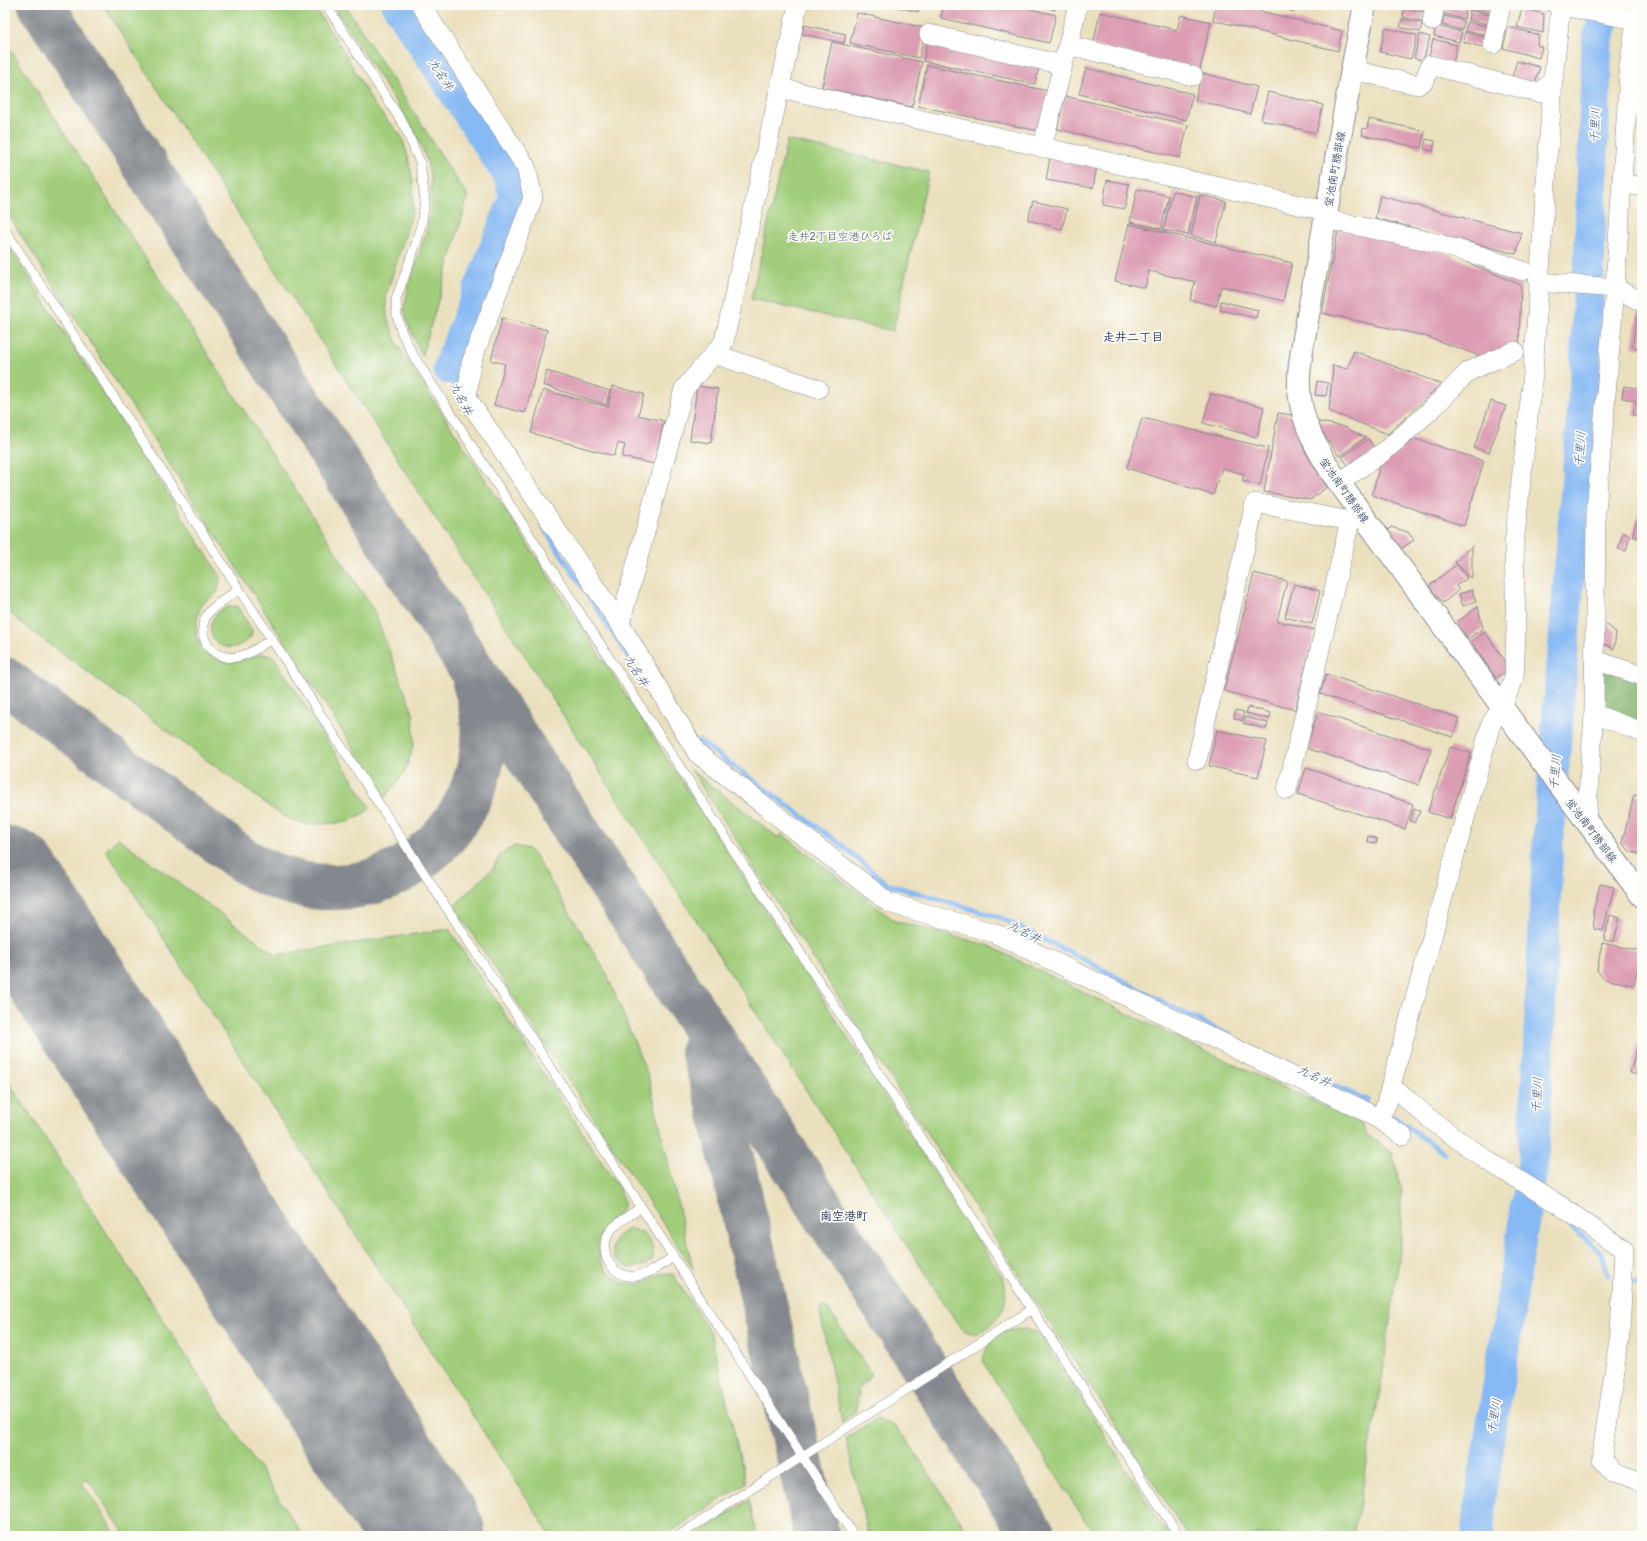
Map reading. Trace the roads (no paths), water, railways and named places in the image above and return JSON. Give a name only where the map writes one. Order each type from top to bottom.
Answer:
[{"type":"street","points":[[421,5],[526,167],[533,198],[471,363],[468,398],[620,624],[697,753],[889,903],[994,933],[1359,1108],[1403,1136]]},
{"type":"street","points":[[620,624],[684,389],[724,342],[798,5]]},
{"type":"street","points":[[1042,148],[1078,5]]},
{"type":"street","name":"蛍池南町勝部線","points":[[1365,5],[1325,215],[1302,349],[1299,378],[1303,416],[1318,452],[1339,483],[1356,518],[1502,707],[1581,816],[1642,896]]},
{"type":"street","points":[[1493,44],[1501,5]]},
{"type":"street","points":[[1378,1119],[1385,1107],[1390,1090],[1491,724],[1502,707],[1514,679],[1516,628],[1514,544],[1533,373],[1538,282],[1559,5],[1639,15],[1630,59],[1615,288],[1596,511],[1594,714],[1581,816]]},
{"type":"street","points":[[929,34],[1063,65]]},
{"type":"street","points":[[1068,45],[1192,76]]},
{"type":"street","points":[[1352,70],[1418,85],[1425,80],[1430,65],[1540,93],[1553,80]]},
{"type":"street","points":[[780,88],[1325,215],[1428,241],[1484,257],[1523,271]]},
{"type":"street","points":[[1622,183],[1642,188]]},
{"type":"street","points":[[1538,282],[1615,288],[1642,302]]},
{"type":"street","points":[[1339,483],[1386,450],[1430,411],[1469,371],[1515,351]]},
{"type":"street","points":[[714,354],[818,389]]},
{"type":"street","points":[[1196,760],[1255,503],[1356,518],[1287,790]]},
{"type":"street","points":[[1595,660],[1642,676]]},
{"type":"street","points":[[1594,714],[1642,732]]},
{"type":"street","points":[[1390,1090],[1400,1093],[1432,1120],[1488,1161],[1556,1203],[1624,1250],[1620,1333],[1601,1460],[1613,1474],[1642,1484]]},
{"type":"lane","points":[[326,5],[404,124],[420,162],[425,201],[422,221],[416,244],[396,299],[396,316],[402,333],[413,355],[1179,1536]]},
{"type":"lane","points":[[5,230],[854,1536]]},
{"type":"lane","points":[[238,590],[218,604],[209,613],[204,621],[202,632],[205,642],[210,649],[218,655],[226,658],[247,654],[271,639]]},
{"type":"lane","points":[[640,1208],[611,1231],[606,1240],[605,1250],[607,1260],[616,1270],[629,1276],[650,1272],[673,1258]]},
{"type":"lane","points":[[678,1536],[1031,1310]]},
{"type":"waterway","name":"九名井","points":[[397,5],[510,178],[515,196],[448,369]]},
{"type":"waterway","name":"千里川","points":[[1477,1536],[1483,1481],[1533,1163],[1548,840],[1585,375],[1597,43],[1607,5]]},
{"type":"waterway","name":"九名井","points":[[448,369],[461,399]]},
{"type":"waterway","name":"九名井","points":[[542,525],[629,657]]},
{"type":"waterway","name":"九名井","points":[[699,741],[839,843],[887,884],[999,917],[1232,1037]]},
{"type":"waterway","name":"九名井","points":[[1326,1082],[1367,1100]]},
{"type":"waterway","name":"九名井","points":[[1394,1117],[1444,1153]]},
{"type":"waterway","name":"九名井","points":[[1569,1226],[1602,1252],[1608,1275]]},
{"type":"waterway","name":"九名井","points":[[1635,1283],[1642,1286]]},
{"type":"district","name":"走井二丁目","points":[[1133,336]]},
{"type":"district","name":"南空港町","points":[[844,1215]]},
{"type":"park label","name":"走井2丁目空港ひろば","points":[[840,235]]}]
